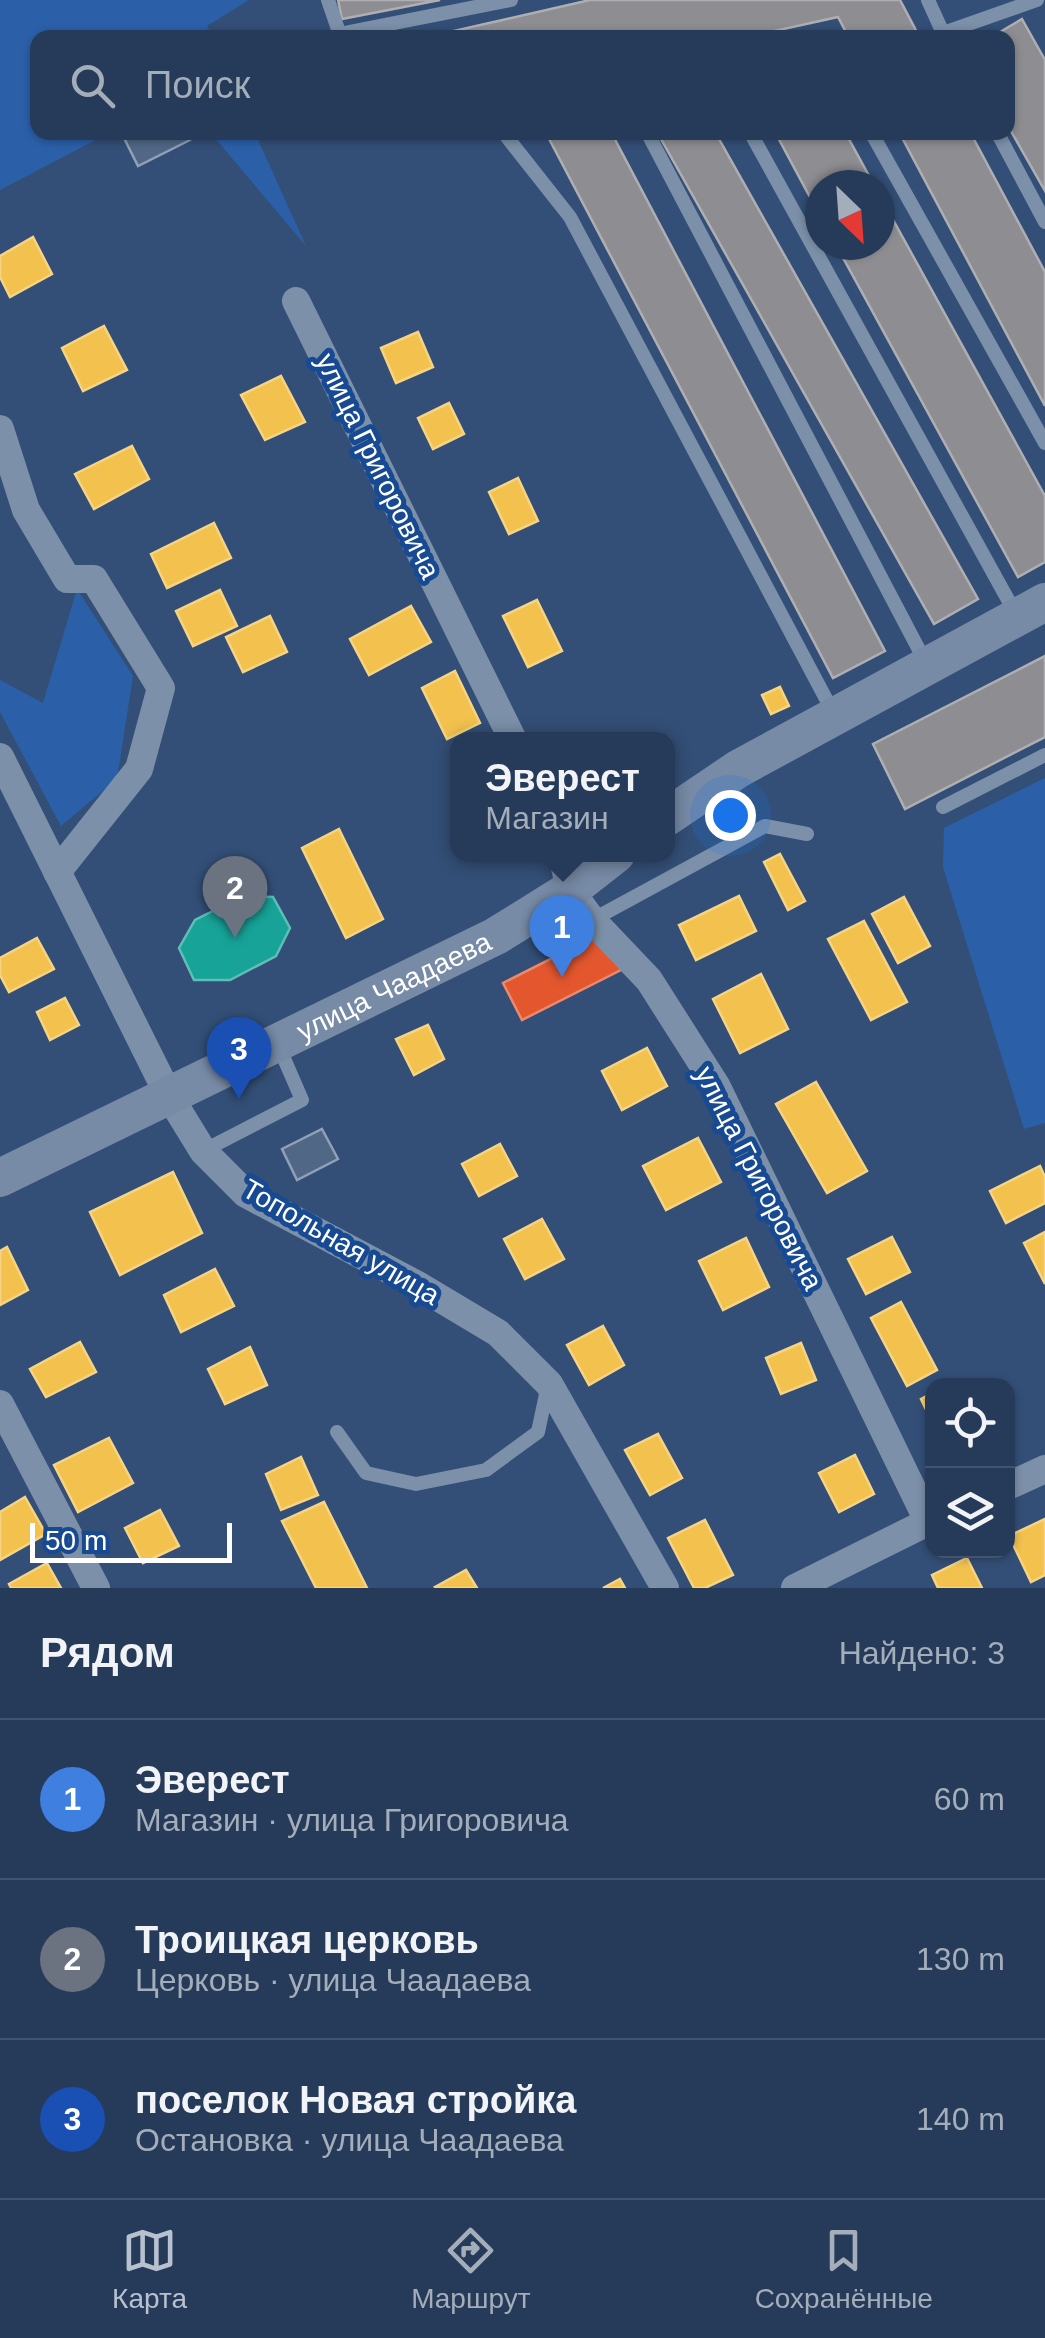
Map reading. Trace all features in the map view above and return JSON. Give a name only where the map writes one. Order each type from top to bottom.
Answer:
[{"type":"street","name":"улица Григоровича","points":[[296,300],[510,732]]},
{"type":"street","points":[[0,429],[26,510],[66,579],[94,579],[161,688],[140,768],[57,872]]},
{"type":"street","points":[[675,811],[738,768],[1031,610]]},
{"type":"street","name":"Топольная улица","points":[[0,758],[168,1094],[203,1151],[246,1194],[416,1284],[498,1333],[548,1384],[665,1588]]},
{"type":"street","name":"улица Чаадаева","points":[[0,1178],[496,936],[575,888],[606,862]]},
{"type":"street","name":"улица Григоровича","points":[[575,888],[650,980],[717,1087],[925,1510]]},
{"type":"street","points":[[0,1404],[96,1588]]},
{"type":"street","points":[[1015,1483],[1045,1469]]},
{"type":"street","points":[[795,1588],[925,1523]]},
{"type":"lane","points":[[328,0],[338,30]]},
{"type":"lane","points":[[368,30],[511,0]]},
{"type":"lane","points":[[928,0],[943,30]]},
{"type":"lane","points":[[958,30],[1039,0],[1045,8]]},
{"type":"lane","points":[[508,140],[570,217],[835,716]]},
{"type":"lane","points":[[651,140],[928,666]]},
{"type":"lane","points":[[755,140],[1031,610]]},
{"type":"lane","points":[[875,140],[1045,443]]},
{"type":"lane","points":[[1001,140],[1045,222]]},
{"type":"lane","points":[[943,807],[1045,755]]},
{"type":"lane","points":[[675,855],[765,826],[807,834]]},
{"type":"lane","points":[[575,888],[655,862]]},
{"type":"lane","points":[[203,1151],[302,1100],[277,1042]]},
{"type":"lane","points":[[337,1432],[366,1473],[416,1484],[486,1470],[538,1432],[548,1384]]},
{"type":"shaded area","points":[[0,0],[249,0],[207,26],[209,30],[30,30],[30,140],[96,140],[0,190]]},
{"type":"shaded area","points":[[217,140],[258,140],[306,246]]},
{"type":"shaded area","points":[[77,589],[133,676],[117,779],[61,826],[0,712],[0,680],[43,703]]},
{"type":"shaded area","points":[[1045,778],[1045,1123],[1024,1129],[943,867],[944,828]]},
{"type":"building: Жильё","points":[[33,237],[52,274],[10,297],[0,277],[0,256]]},
{"type":"building: Жильё","points":[[104,326],[127,370],[83,391],[62,348]]},
{"type":"building: Жильё","points":[[418,332],[433,367],[396,383],[381,348]]},
{"type":"building: Жильё","points":[[281,376],[305,422],[265,440],[241,395]]},
{"type":"building: Жильё","points":[[449,403],[464,434],[433,449],[418,418]]},
{"type":"building: Жильё","points":[[132,446],[149,479],[94,509],[75,474]]},
{"type":"building: Жильё","points":[[518,478],[538,521],[509,534],[489,492]]},
{"type":"building: Жильё","points":[[214,523],[231,558],[167,588],[151,554]]},
{"type":"building: Жильё","points":[[220,590],[237,626],[193,646],[176,611]]},
{"type":"building: Жильё","points":[[537,600],[562,651],[528,667],[503,616]]},
{"type":"building: Жильё","points":[[411,606],[431,642],[369,675],[350,639]]},
{"type":"building: Жильё","points":[[270,616],[287,652],[243,672],[226,637]]},
{"type":"building: Жильё","points":[[455,671],[480,723],[461,732],[450,732],[447,739],[422,688]]},
{"type":"building: Жильё","points":[[780,687],[789,706],[771,714],[762,695]]},
{"type":"building: Жильё","points":[[339,829],[383,919],[346,938],[302,848]]},
{"type":"building: Жильё","points":[[780,854],[805,901],[788,910],[764,862]]},
{"type":"building: Жильё","points":[[739,896],[756,931],[696,960],[679,925]]},
{"type":"building: Жильё","points":[[904,897],[930,946],[898,963],[872,914]]},
{"type":"building: Жильё","points":[[864,921],[907,1002],[871,1020],[828,939]]},
{"type":"building: Жильё","points":[[37,938],[54,969],[9,992],[0,975],[0,958]]},
{"type":"building: Жильё","points":[[761,974],[788,1029],[740,1053],[713,999]]},
{"type":"building: Жильё","points":[[65,998],[79,1025],[50,1040],[37,1012]]},
{"type":"building: Жильё","points":[[428,1025],[444,1059],[414,1075],[396,1039]]},
{"type":"building: Жильё","points":[[647,1048],[667,1086],[622,1110],[602,1071]]},
{"type":"building: Жильё","points":[[816,1082],[867,1171],[827,1193],[776,1104]]},
{"type":"building: Жильё","points":[[698,1138],[721,1182],[666,1210],[643,1166]]},
{"type":"building: Жильё","points":[[500,1144],[517,1176],[479,1196],[462,1164]]},
{"type":"building: Жильё","points":[[1040,1166],[1045,1177],[1045,1203],[1006,1223],[990,1191]]},
{"type":"building: Жильё","points":[[173,1172],[202,1233],[120,1275],[90,1212]]},
{"type":"building: Жильё","points":[[542,1219],[564,1259],[525,1279],[504,1239]]},
{"type":"building: Жильё","points":[[1045,1232],[1045,1284],[1024,1243]]},
{"type":"building: Жильё","points":[[892,1237],[910,1272],[866,1294],[848,1259]]},
{"type":"building: Жильё","points":[[746,1238],[769,1287],[723,1310],[699,1261]]},
{"type":"building: Жильё","points":[[7,1247],[28,1290],[0,1305],[0,1251]]},
{"type":"building: Жильё","points":[[215,1269],[234,1306],[181,1332],[164,1295]]},
{"type":"building: Жильё","points":[[901,1302],[937,1370],[907,1386],[871,1318]]},
{"type":"building: Жильё","points":[[603,1326],[624,1365],[589,1385],[567,1345]]},
{"type":"building: Жильё","points":[[80,1342],[96,1372],[46,1397],[30,1369]]},
{"type":"building: Жильё","points":[[801,1343],[816,1380],[781,1394],[766,1358]]},
{"type":"building: Жильё","points":[[250,1347],[267,1385],[225,1404],[208,1369]]},
{"type":"building: Жильё","points":[[658,1434],[682,1478],[650,1495],[625,1450]]},
{"type":"building: Жильё","points":[[109,1438],[133,1483],[78,1512],[54,1465]]},
{"type":"building: Жильё","points":[[855,1455],[874,1494],[839,1512],[819,1473]]},
{"type":"building: Жильё","points":[[301,1457],[318,1495],[281,1510],[266,1474]]},
{"type":"building: Жильё","points":[[25,1497],[46,1534],[0,1560],[0,1512]]},
{"type":"building: Жильё","points":[[324,1502],[367,1588],[316,1588],[282,1521]]},
{"type":"building: Жильё","points":[[160,1510],[179,1546],[143,1563],[125,1528]]},
{"type":"building: Жильё","points":[[1045,1519],[1045,1575],[1031,1582],[1015,1549],[1015,1533]]},
{"type":"building: Жильё","points":[[705,1520],[733,1575],[705,1588],[694,1588],[668,1538]]},
{"type":"building: Жильё","points":[[967,1558],[982,1588],[938,1588],[932,1575]]},
{"type":"building: Жильё","points":[[47,1563],[61,1588],[11,1588],[9,1584]]},
{"type":"building: Жильё","points":[[466,1570],[477,1588],[435,1587]]},
{"type":"building: Жильё","points":[[620,1579],[625,1588],[603,1588]]},
{"type":"building: Торговля","points":[[602,933],[621,970],[522,1020],[503,983]]},
{"type":"building: Учреждения","points":[[243,896],[273,897],[290,928],[276,956],[230,980],[194,980],[179,948],[195,920]]},
{"type":"building: Промзона","points":[[338,0],[440,0],[342,19]]},
{"type":"building: Промзона","points":[[590,0],[900,0],[916,30],[845,30],[838,17],[779,30],[458,30]]},
{"type":"building: Промзона","points":[[1022,19],[1045,60],[1045,191],[1015,138],[1015,30],[1003,30]]},
{"type":"building: Промзона","points":[[550,140],[615,140],[885,651],[833,678]]},
{"type":"building: Промзона","points":[[662,140],[720,140],[978,599],[934,624]]},
{"type":"building: Промзона","points":[[779,140],[849,140],[866,170],[805,170],[805,188]]},
{"type":"building: Промзона","points":[[903,140],[974,140],[1045,272],[1045,406]]},
{"type":"building: Промзона","points":[[895,223],[1045,496],[1045,562],[1018,577],[844,260],[895,260]]},
{"type":"building: Промзона","points":[[1045,656],[1045,737],[905,809],[873,744]]},
{"type":"building: Прочее","points":[[125,140],[190,140],[138,166]]},
{"type":"building: Прочее","points":[[322,1129],[338,1159],[297,1180],[282,1149]]},
{"type":"place","name":"Троицкая церковь","points":[[235,938]]},
{"type":"place","name":"Эверест","points":[[562,977]]},
{"type":"place","name":"поселок Новая стройка","points":[[239,1099]]}]
